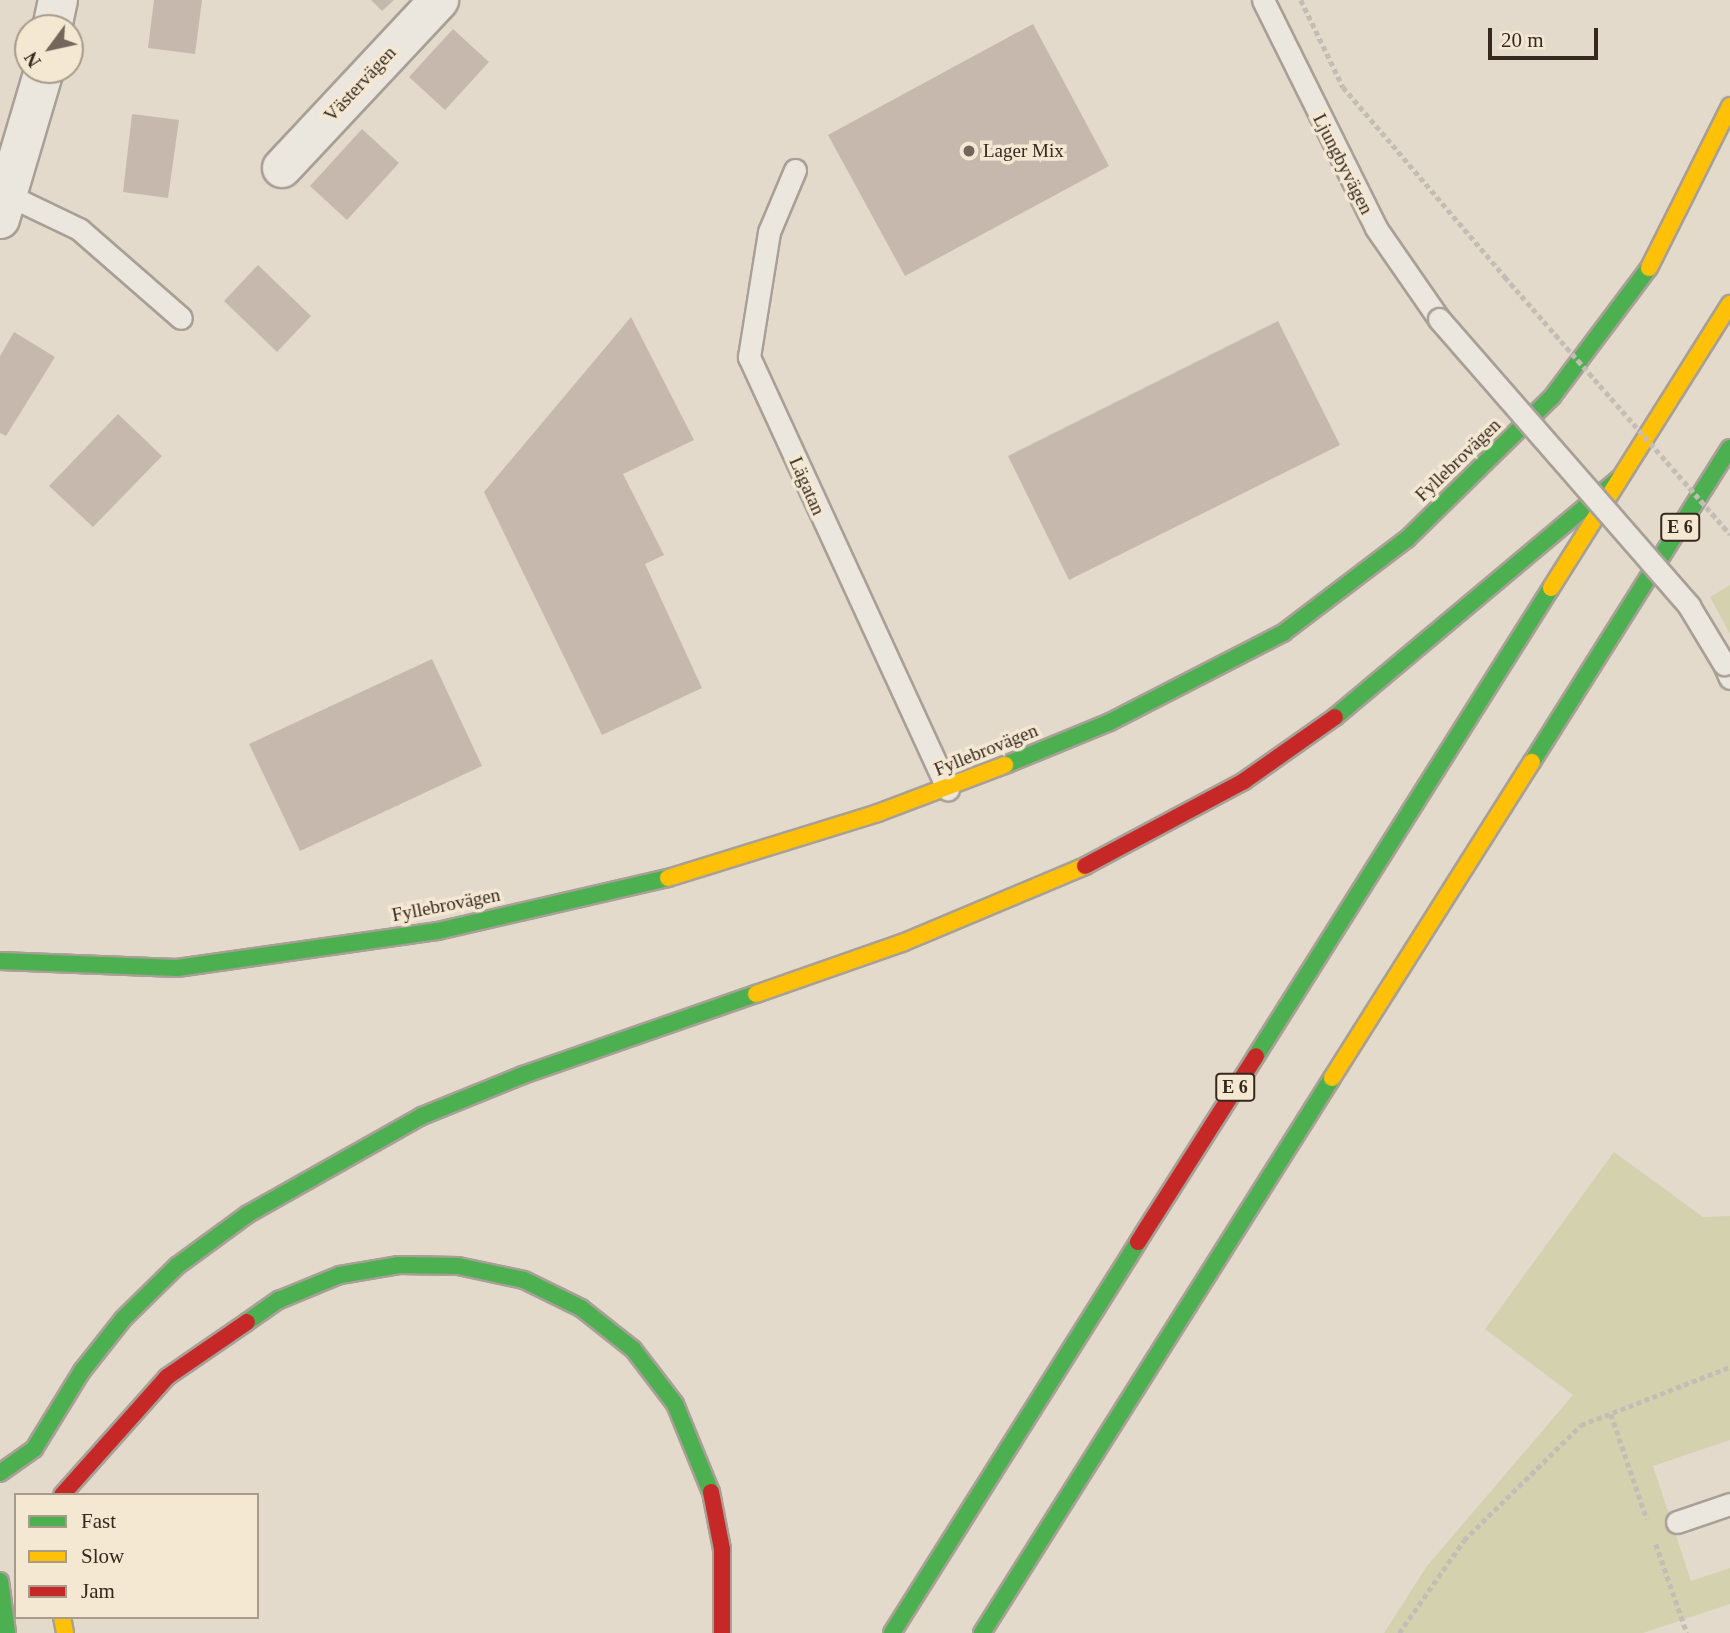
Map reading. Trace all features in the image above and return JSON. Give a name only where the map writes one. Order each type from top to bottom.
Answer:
[{"type":"main road","name":"Fyllebrovägen","points":[[0,961],[177,968],[438,931],[651,883],[948,789],[1111,722],[1283,633],[1407,539],[1552,397],[1647,272],[1730,106]]},
{"type":"main road","name":"E 6","points":[[892,1633],[1730,304]]},
{"type":"main road","name":"E 6","points":[[982,1633],[1730,448]]},
{"type":"main road","points":[[0,1473],[34,1449],[82,1371],[123,1319],[177,1266],[248,1214],[422,1116],[523,1075],[902,943],[1032,891],[1146,837],[1244,781],[1332,720],[1620,478]]},
{"type":"main road","points":[[64,1493],[114,1432],[167,1377],[231,1330],[279,1300],[340,1275],[399,1265],[446,1266],[524,1280],[581,1308],[633,1349],[675,1404],[710,1486],[722,1549],[722,1633]]},
{"type":"main road","points":[[87,1493],[114,1432]]},
{"type":"main road","points":[[3,1588],[7,1633]]},
{"type":"street","name":"Västervägen","points":[[282,169],[439,0]]},
{"type":"street","points":[[4,207],[40,84]]},
{"type":"lane","name":"Ljungbyvägen","points":[[1263,0],[1376,229],[1439,319],[1689,606],[1727,671]]},
{"type":"lane","name":"Lägatan","points":[[795,170],[769,232],[749,357],[948,789]]},
{"type":"lane","points":[[4,207],[79,229],[181,318]]},
{"type":"lane","points":[[1677,1522],[1730,1504]]},
{"type":"path","points":[[1301,0],[1343,87],[1504,277],[1730,534]]},
{"type":"path","points":[[1399,1633],[1464,1540],[1581,1426],[1730,1367]]},
{"type":"shaded area","points":[[1730,585],[1730,634],[1710,597]]},
{"type":"shaded area","points":[[1614,1152],[1703,1217],[1730,1216],[1730,1440],[1653,1466],[1691,1581],[1730,1568],[1730,1604],[1643,1633],[1384,1633],[1427,1566],[1573,1395],[1485,1329]]},
{"type":"building","points":[[154,0],[202,0],[195,54],[148,48]]},
{"type":"building","points":[[371,0],[394,0],[382,11]]},
{"type":"building","name":"Lager Mix","points":[[1033,24],[1109,166],[905,276],[828,135]]},
{"type":"building","points":[[453,29],[489,62],[445,110],[409,77]]},
{"type":"building","points":[[132,114],[179,120],[168,198],[123,192]]},
{"type":"building","points":[[362,129],[399,163],[347,220],[310,186]]},
{"type":"building","points":[[258,265],[311,316],[277,352],[224,301]]},
{"type":"building","points":[[631,317],[694,440],[623,474],[664,555],[645,564],[702,688],[602,735],[484,492]]},
{"type":"building","points":[[1278,321],[1340,445],[1069,580],[1008,456]]},
{"type":"building","points":[[14,332],[55,357],[6,436],[0,433],[0,356]]},
{"type":"building","points":[[118,414],[162,456],[93,527],[49,486]]},
{"type":"building","points":[[432,659],[482,766],[300,851],[249,744]]},
{"type":"traffic: fast","points":[[1005,765],[1110,722],[1283,633],[1407,539],[1552,397],[1649,268]]},
{"type":"traffic: fast","points":[[1532,762],[1730,448]]},
{"type":"traffic: fast","points":[[1335,717],[1620,478]]},
{"type":"traffic: fast","points":[[1256,1056],[1551,588]]},
{"type":"traffic: fast","points":[[0,961],[177,968],[438,931],[668,878]]},
{"type":"traffic: fast","points":[[0,1473],[34,1449],[82,1371],[123,1319],[177,1266],[248,1214],[422,1116],[523,1075],[756,994]]},
{"type":"traffic: fast","points":[[982,1633],[1332,1078]]},
{"type":"traffic: fast","points":[[892,1633],[1138,1242]]},
{"type":"traffic: fast","points":[[247,1322],[279,1300],[340,1275],[399,1265],[458,1266],[524,1280],[581,1308],[633,1349],[675,1404],[711,1492]]},
{"type":"traffic: fast","points":[[0,1581],[7,1633]]},
{"type":"traffic: slow","points":[[1649,268],[1730,106]]},
{"type":"traffic: slow","points":[[1551,588],[1730,304]]},
{"type":"traffic: slow","points":[[1332,1078],[1532,762]]},
{"type":"traffic: slow","points":[[668,878],[878,813],[1005,765]]},
{"type":"traffic: slow","points":[[756,994],[902,943],[1085,866]]},
{"type":"traffic: slow","points":[[62,1619],[65,1633]]},
{"type":"traffic: jam","points":[[1085,866],[1244,781],[1335,717]]},
{"type":"traffic: jam","points":[[1138,1242],[1256,1056]]},
{"type":"traffic: jam","points":[[64,1493],[167,1377],[247,1322]]},
{"type":"traffic: jam","points":[[711,1492],[722,1549],[722,1633]]},
{"type":"place","name":"Lager Mix","points":[[969,151]]}]
